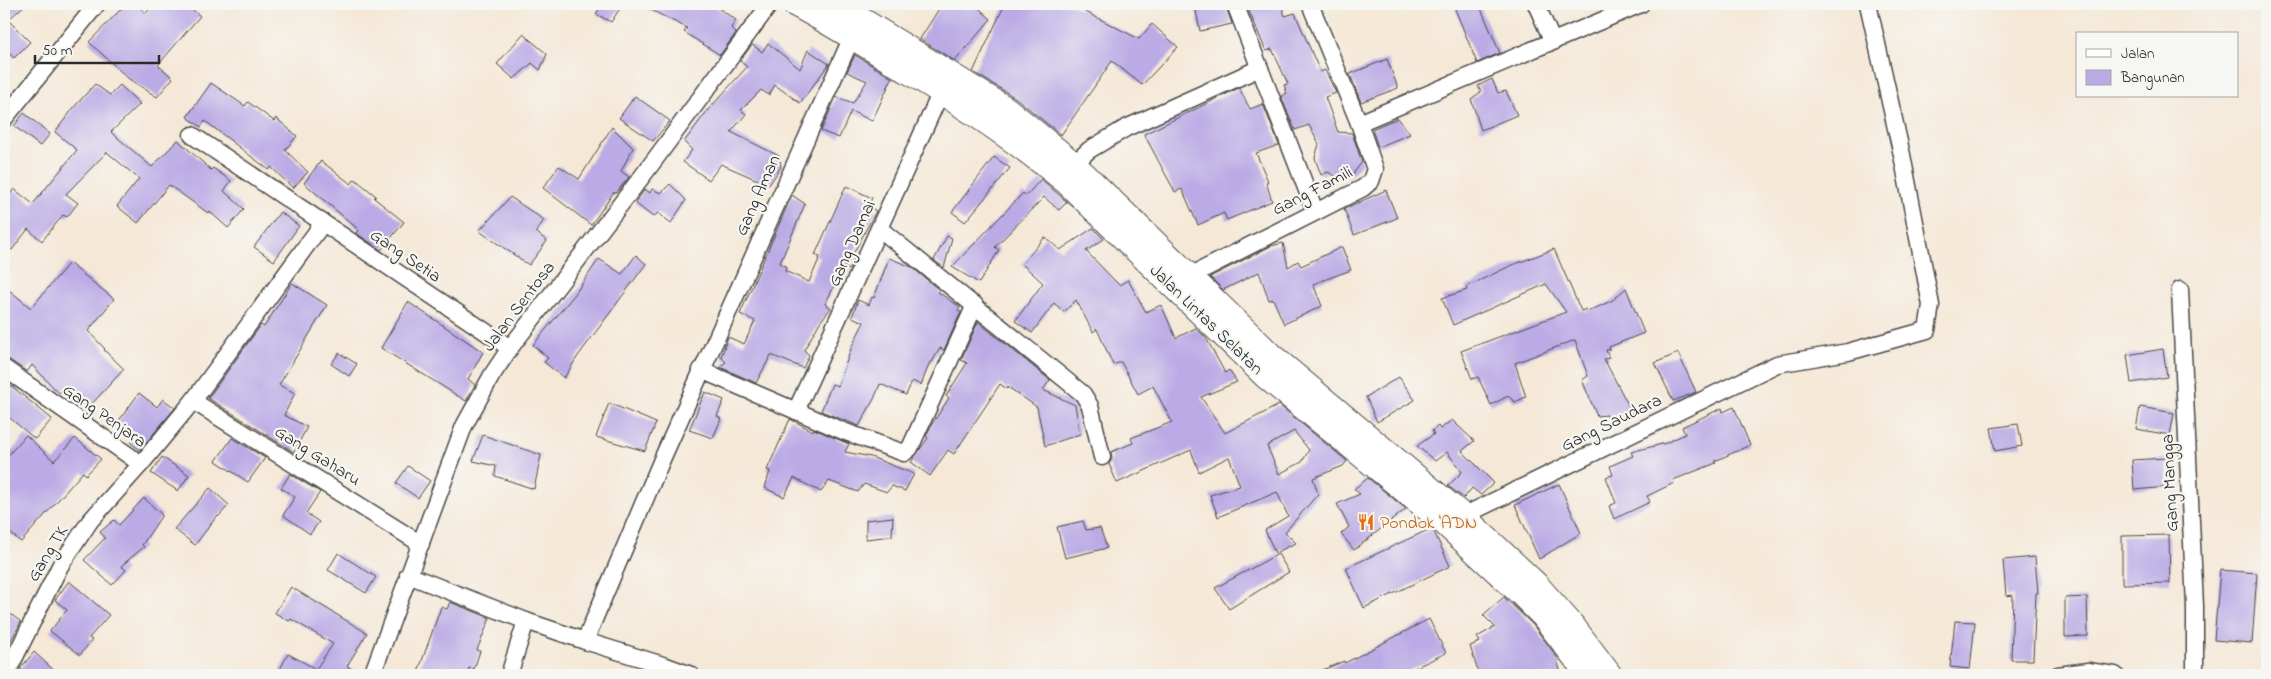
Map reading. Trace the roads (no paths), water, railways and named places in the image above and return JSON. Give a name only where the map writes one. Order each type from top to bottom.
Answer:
[{"type":"highway","name":"Jalan Lintas Selatan","points":[[794,4],[941,92],[999,130],[1066,182],[1266,376],[1329,417],[1463,516],[1536,584],[1573,626],[1610,675]]},
{"type":"highway","name":"Jalan Lintas Selatan","points":[[838,4],[1007,109],[1074,164],[1272,356],[1329,417],[1522,595],[1543,616],[1588,675]]},
{"type":"street","points":[[4,119],[97,4]]},
{"type":"street","name":"Jalan Sentosa","points":[[372,675],[464,426],[492,375],[510,348],[647,170],[770,4]]},
{"type":"street","points":[[1235,4],[1315,211]]},
{"type":"street","points":[[1536,4],[1553,42]]},
{"type":"street","points":[[1359,123],[1641,4]]},
{"type":"street","name":"Gang Saudara","points":[[1463,516],[1777,364],[1848,352],[1927,330],[1931,305],[1902,155],[1868,4]]},
{"type":"street","name":"Gang Famili","points":[[1190,276],[1363,188],[1371,181],[1375,169],[1359,123],[1312,8]]},
{"type":"street","name":"Gang Aman","points":[[585,641],[702,370],[852,37]]},
{"type":"street","points":[[1074,164],[1089,150],[1126,128],[1260,68]]},
{"type":"street","name":"Gang Damai","points":[[796,411],[941,92]]},
{"type":"street","name":"Gang Setia","points":[[192,135],[510,348]]},
{"type":"street","name":"Gang Penjara","points":[[4,368],[141,464],[193,401],[323,224]]},
{"type":"street","points":[[880,229],[1083,394],[1090,406],[1102,457]]},
{"type":"street","name":"Gang Mangga","points":[[2180,290],[2195,606],[2195,675]]},
{"type":"street","points":[[702,370],[843,431],[904,453],[907,451],[975,305]]},
{"type":"street","name":"Gang Gaharu","points":[[193,401],[421,544]]},
{"type":"street","name":"Gang TK","points":[[6,675],[60,566],[90,521],[141,464]]},
{"type":"street","points":[[408,575],[526,621],[691,675]]},
{"type":"street","points":[[509,675],[526,621]]},
{"type":"street","points":[[2058,675],[2088,671],[2115,675]]},
{"type":"place","name":"Pondok 'ADN","points":[[1366,522]]}]
